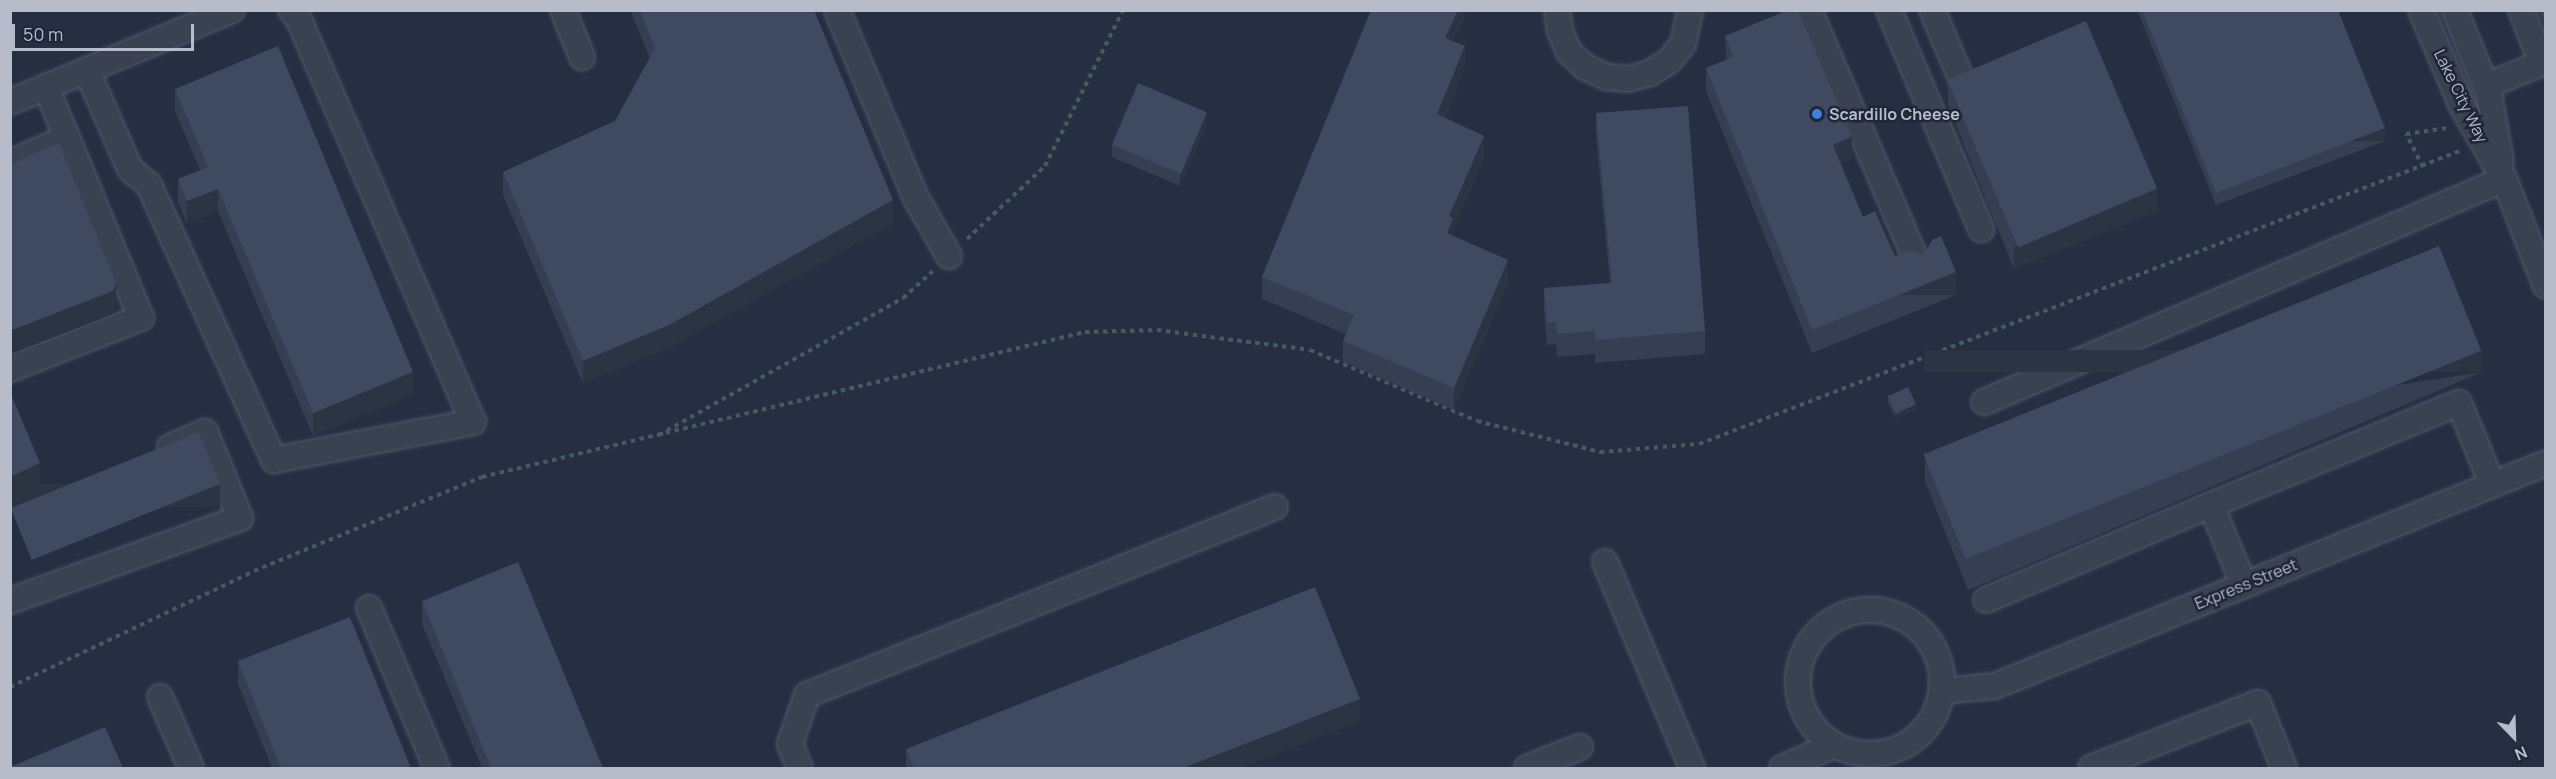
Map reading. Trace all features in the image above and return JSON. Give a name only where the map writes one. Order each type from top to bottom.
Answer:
[{"type":"street","points":[[10,102],[232,10]]},
{"type":"street","points":[[87,71],[130,169],[149,185],[274,460],[473,422],[298,18],[291,10]]},
{"type":"street","points":[[563,10],[582,57]]},
{"type":"street","points":[[837,10],[916,198],[949,256]]},
{"type":"street","points":[[1557,10],[1560,31],[1577,59],[1606,76],[1628,79],[1650,73],[1669,61],[1683,44],[1690,10]]},
{"type":"street","points":[[1809,10],[1918,264]]},
{"type":"street","points":[[1889,10],[1982,229]]},
{"type":"street","points":[[1932,10],[1964,85]]},
{"type":"street","name":"Lake City Way","points":[[2421,10],[2461,104],[2504,179],[2546,286]]},
{"type":"street","name":"Lake City Way","points":[[2455,10],[2486,86],[2504,179]]},
{"type":"street","points":[[2486,86],[2542,63],[2521,10]]},
{"type":"street","points":[[10,369],[141,318],[46,87]]},
{"type":"street","points":[[10,163],[67,138]]},
{"type":"street","points":[[1984,402],[2504,179]]},
{"type":"street","points":[[1986,600],[2459,403],[2492,484]]},
{"type":"street","points":[[10,602],[240,518],[205,432],[151,455]]},
{"type":"street","name":"Express Street","points":[[1942,691],[1995,686],[2546,463]]},
{"type":"street","points":[[2211,505],[2244,585]]},
{"type":"street","points":[[800,768],[790,744],[807,695],[1275,507]]},
{"type":"street","points":[[1605,562],[1692,768]]},
{"type":"street","points":[[369,608],[437,768]]},
{"type":"street","points":[[1873,610],[1896,614],[1917,627],[1932,645],[1941,667],[1942,691],[1935,713],[1922,733],[1902,747],[1880,753],[1857,753],[1834,745],[1816,730],[1803,710],[1798,686],[1800,663],[1811,641],[1827,624],[1849,613],[1873,610]]},
{"type":"street","points":[[160,697],[191,768]]},
{"type":"street","points":[[2091,768],[2258,703],[2284,768]]},
{"type":"street","points":[[1782,768],[1834,745]]},
{"type":"street","points":[[1527,768],[1580,747]]},
{"type":"path","points":[[654,437],[903,298],[1045,166],[1124,10]]},
{"type":"path","points":[[2424,167],[2406,134],[2448,128]]},
{"type":"path","points":[[10,687],[254,572],[482,477],[1085,332],[1157,330],[1311,350],[1477,421],[1600,452],[1699,444],[2080,294],[2424,167],[2483,141]]},
{"type":"building","points":[[640,10],[814,10],[893,200],[669,325],[583,361],[503,172],[615,121],[655,48]]},
{"type":"building","points":[[1371,10],[1458,10],[1445,38],[1465,46],[1437,114],[1484,136],[1449,216],[1453,218],[1447,233],[1508,260],[1454,388],[1343,341],[1354,315],[1262,277]]},
{"type":"building","points":[[1788,10],[1798,10],[1852,136],[1833,145],[1863,217],[1875,211],[1895,256],[1908,251],[1924,254],[1932,240],[1941,236],[1956,272],[1812,330],[1706,68],[1733,57],[1725,36]]},
{"type":"building","points":[[2142,10],[2338,10],[2385,128],[2216,193]]},
{"type":"building","points":[[2541,10],[2546,10],[2546,21]]},
{"type":"building","points":[[2086,21],[2157,189],[2018,248],[1947,80]]},
{"type":"building","points":[[278,46],[413,372],[313,413],[218,189],[187,201],[178,179],[208,167],[175,89]]},
{"type":"building","points":[[1138,83],[1207,112],[1181,174],[1112,145]]},
{"type":"building","points":[[1688,106],[1705,331],[1595,340],[1595,331],[1557,334],[1556,322],[1547,322],[1544,288],[1612,283],[1596,113]]},
{"type":"building","points":[[59,143],[116,283],[113,291],[10,331],[10,164]]},
{"type":"building","points":[[2439,246],[2481,351],[1966,559],[1923,454]]},
{"type":"building","points":[[1908,387],[1916,404],[1896,414],[1888,396]]},
{"type":"building","points":[[10,392],[40,463],[10,477]]},
{"type":"building","points":[[199,432],[220,484],[32,560],[11,508]]},
{"type":"building","points":[[518,562],[603,768],[491,768],[422,601]]},
{"type":"building","points":[[1315,587],[1360,699],[1183,768],[914,768],[906,749]]},
{"type":"building","points":[[350,617],[411,768],[281,768],[238,661]]},
{"type":"building","points":[[105,727],[123,768],[10,768],[10,767]]},
{"type":"place","name":"Scardillo Cheese","points":[[1817,114]]}]
